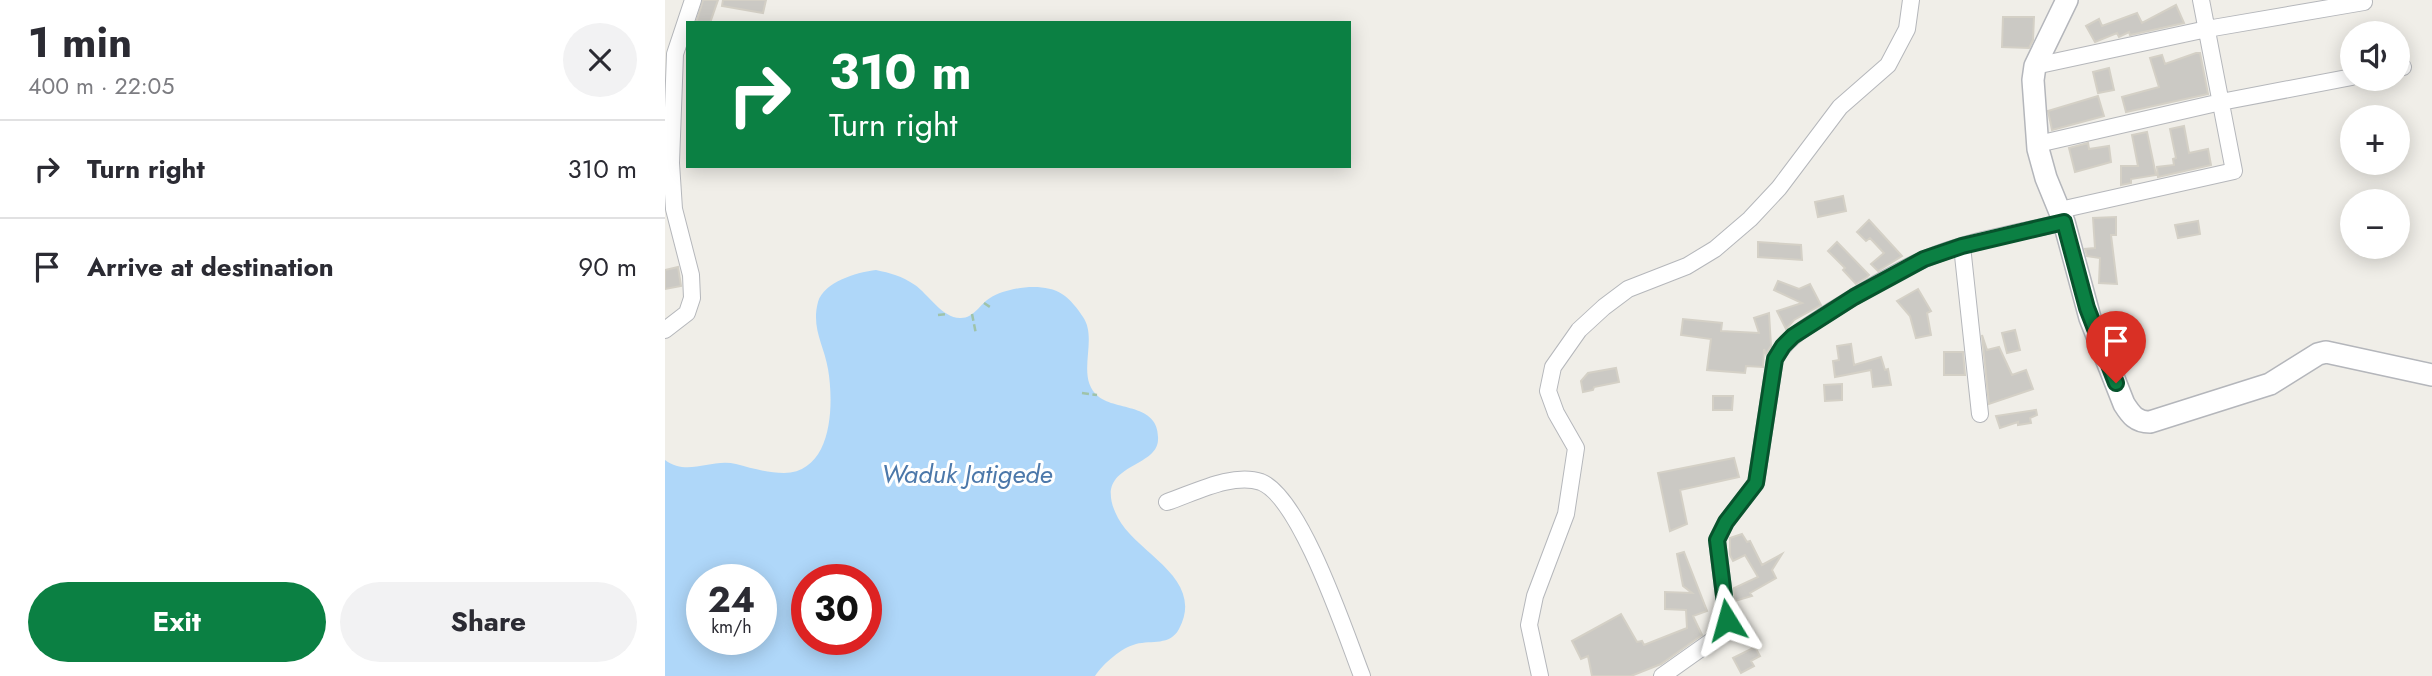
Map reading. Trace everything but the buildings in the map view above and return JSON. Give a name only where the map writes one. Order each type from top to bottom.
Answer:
[{"type":"street","points":[[665,330],[687,313],[692,298],[691,275],[670,210],[668,118],[675,54],[693,0]]},
{"type":"street","points":[[1540,676],[1529,625],[1535,596],[1566,514],[1576,449],[1556,413],[1548,391],[1553,367],[1579,330],[1604,307],[1628,289],[1687,267],[1715,249],[1750,219],[1779,188],[1840,107],[1888,65],[1907,29],[1911,0]]},
{"type":"street","points":[[2067,0],[2035,66],[2038,144],[2046,178],[2062,216],[2095,330],[2124,404],[2131,415],[2141,422],[2150,422],[2270,384],[2318,354],[2326,352],[2432,375]]},
{"type":"street","points":[[1662,676],[1717,637],[1727,620],[1717,540],[1726,522],[1756,483],[1775,359],[1793,336],[1854,297],[1924,259],[2062,216],[2234,171],[2201,0]]},
{"type":"street","points":[[2035,66],[2207,29],[2364,2]]},
{"type":"street","points":[[2038,144],[2221,102],[2340,79]]},
{"type":"street","points":[[1962,246],[1980,414]]},
{"type":"street","points":[[1167,502],[1227,482],[1246,480],[1262,483],[1270,489],[1302,530],[1362,676]]},
{"type":"path","points":[[984,303],[990,307]]},
{"type":"path","points":[[938,315],[947,314]]},
{"type":"path","points":[[972,314],[976,334]]},
{"type":"path","points":[[1082,393],[1097,395]]},
{"type":"water","name":"Waduk Jatigede","points":[[876,270],[905,279],[948,315],[961,318],[970,316],[998,294],[1026,287],[1054,290],[1074,304],[1087,326],[1087,369],[1092,389],[1107,401],[1145,414],[1157,428],[1155,450],[1118,477],[1112,487],[1111,500],[1127,531],[1166,568],[1184,595],[1185,611],[1179,629],[1171,638],[1136,644],[1119,652],[1095,676],[665,676],[665,460],[682,467],[727,463],[784,473],[800,470],[812,461],[827,434],[831,400],[828,369],[817,328],[816,311],[821,295],[827,289],[851,276]]},
{"type":"route","points":[[1727,620],[1728,609],[1720,575],[1717,540],[1726,522],[1756,483],[1775,359],[1793,336],[1854,297],[1924,259],[1962,246],[2064,222],[2087,308],[2116,383]]}]
